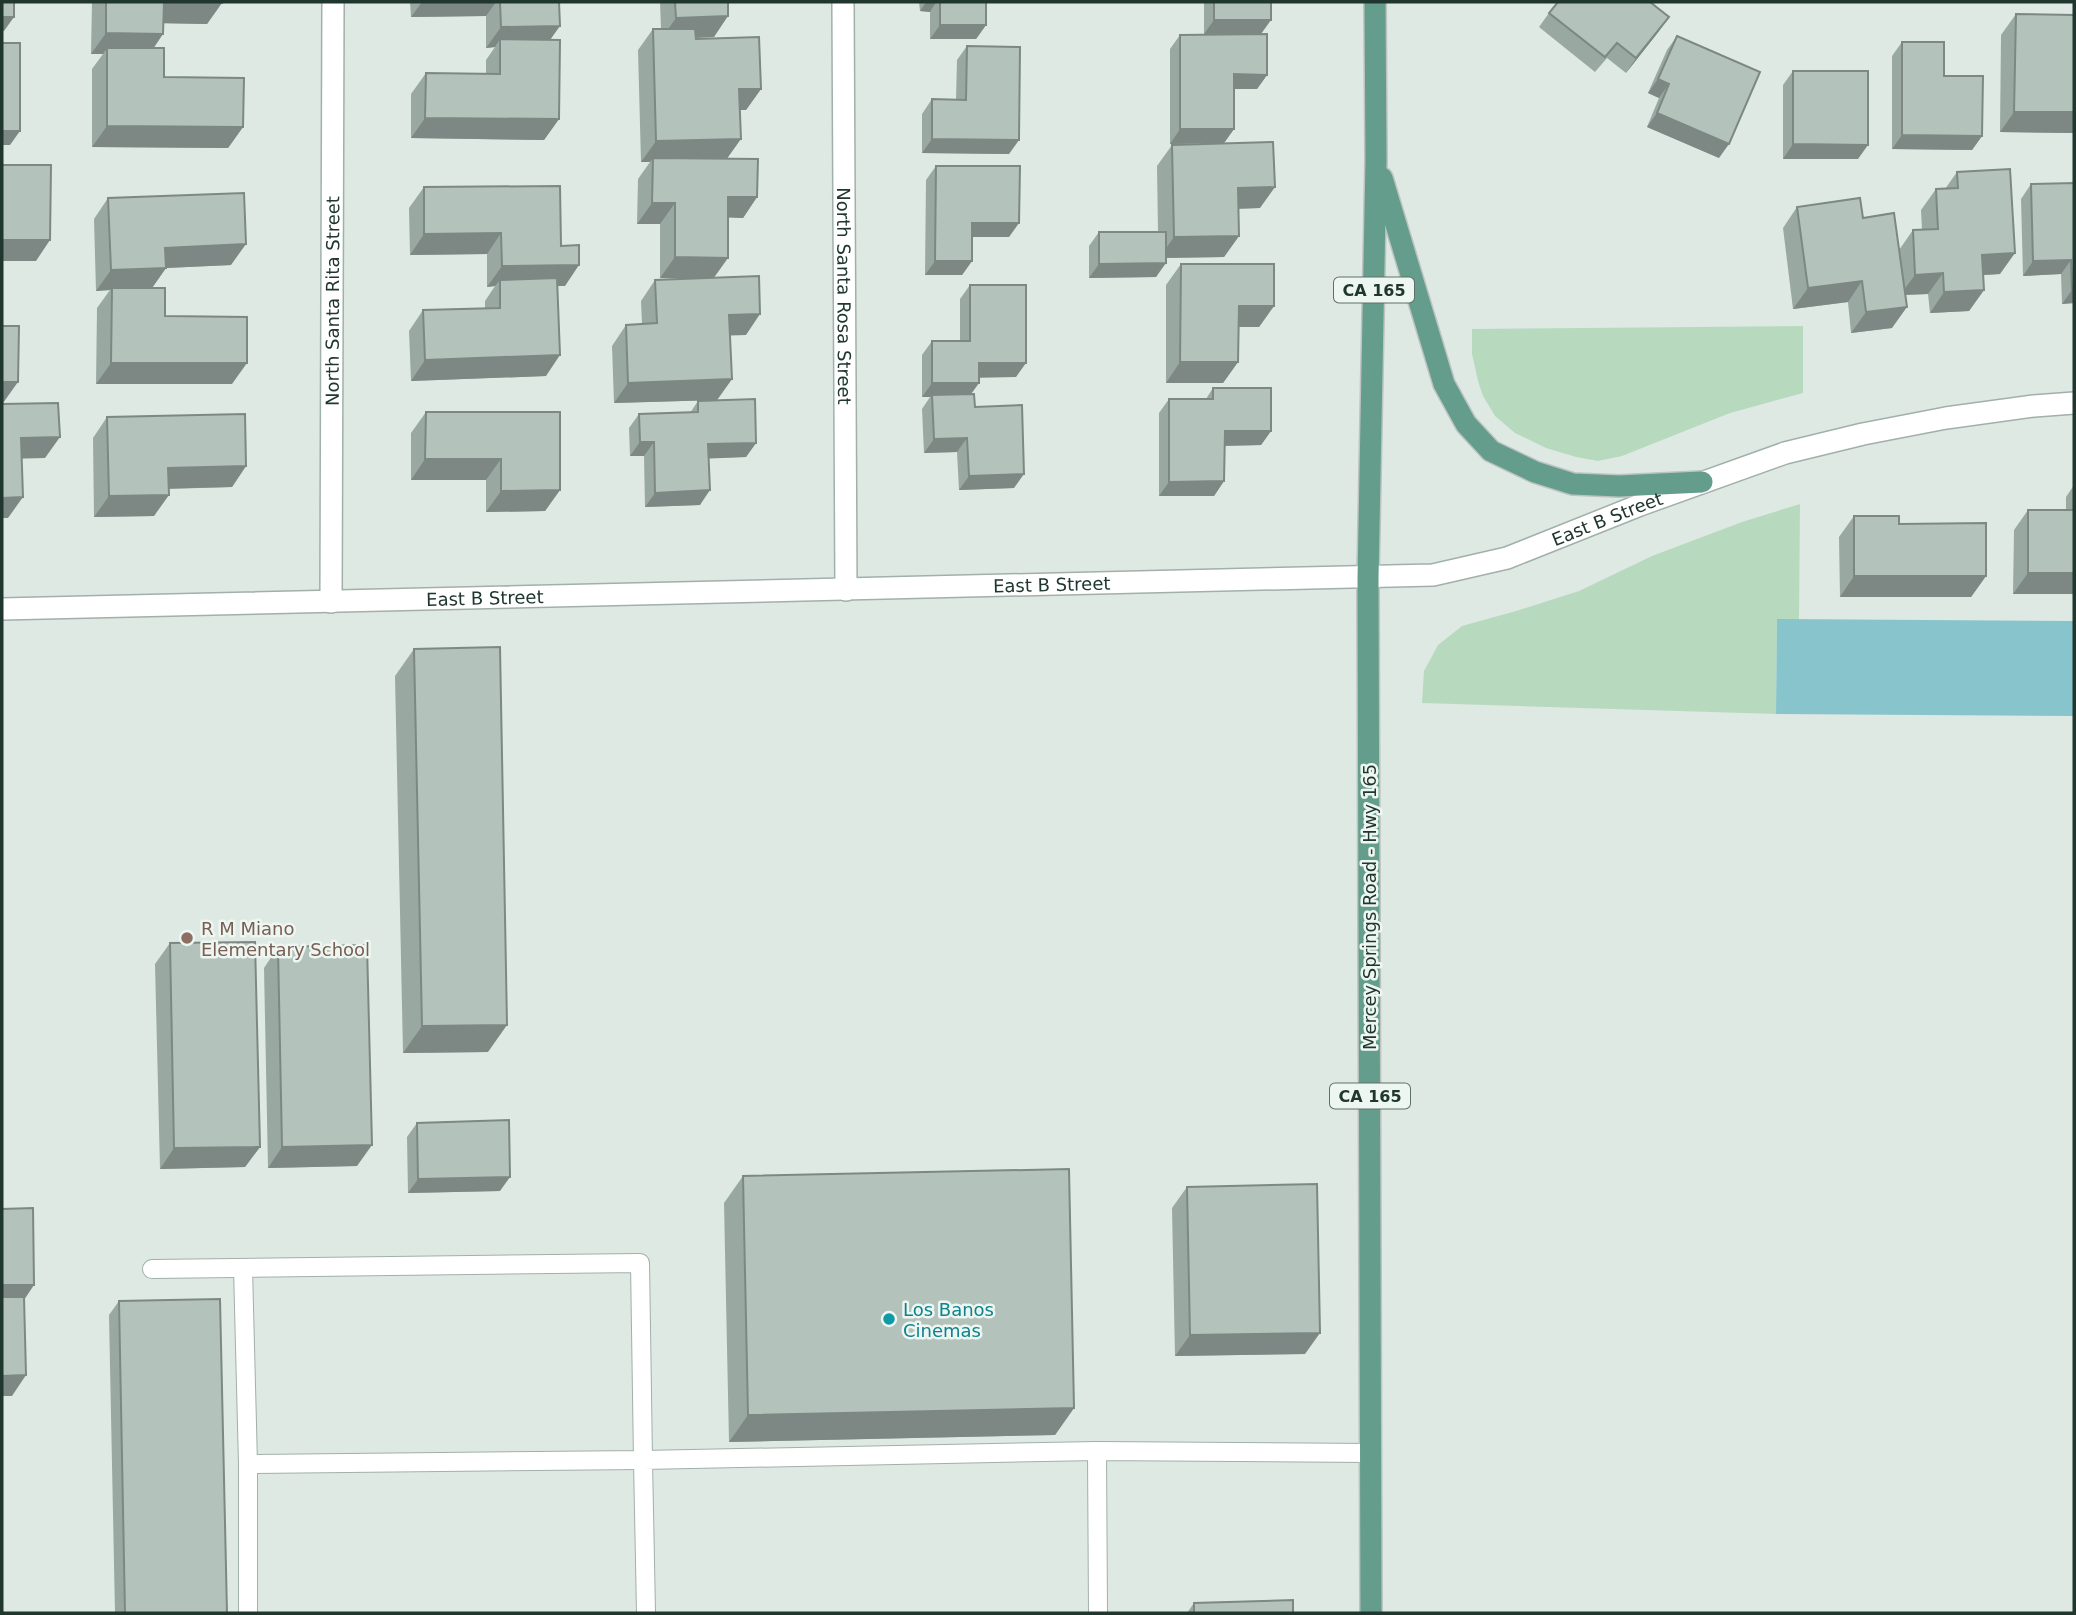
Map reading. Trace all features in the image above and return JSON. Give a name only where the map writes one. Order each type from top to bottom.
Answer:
[{"type":"main road","name":"CA 165","points":[[1368,579],[1376,160],[1376,2]]},
{"type":"main road","points":[[1376,160],[1444,384],[1466,424],[1490,451],[1535,472],[1573,484],[1619,486],[1702,482]]},
{"type":"main road","name":"Mercey Springs Road - Hwy 165","points":[[1368,579],[1371,1613]]},
{"type":"street","name":"North Santa Rita Street","points":[[331,602],[333,2]]},
{"type":"street","name":"North Santa Rosa Street","points":[[843,2],[846,590]]},
{"type":"street","name":"East B Street","points":[[2,608],[1368,579],[1433,575],[1507,558],[1702,482],[1785,453],[1946,418],[2074,403]]},
{"type":"lane","points":[[152,1269],[640,1263],[646,1613]]},
{"type":"lane","points":[[243,1268],[248,1464],[248,1613]]},
{"type":"lane","points":[[248,1464],[1097,1451],[1371,1452]]},
{"type":"lane","points":[[1097,1451],[1098,1613]]},
{"type":"green space","points":[[1803,326],[1803,393],[1730,413],[1622,456],[1598,461],[1546,448],[1515,433],[1495,416],[1483,396],[1472,354],[1472,329]]},
{"type":"green space","points":[[1800,504],[1799,620],[1777,620],[1776,714],[1422,703],[1424,671],[1438,645],[1462,626],[1579,591],[1652,556],[1742,522]]},
{"type":"water","points":[[1777,619],[2074,621],[2074,716],[1776,714]]},
{"type":"building","points":[[2,2],[14,2],[14,17],[2,17]]},
{"type":"building","points":[[106,2],[164,2],[163,34],[106,33]]},
{"type":"building","points":[[500,2],[559,2],[560,26],[501,27]]},
{"type":"building","points":[[675,2],[728,2],[728,16],[676,18]]},
{"type":"building","points":[[940,2],[986,2],[986,25],[940,25]]},
{"type":"building","points":[[1214,2],[1271,2],[1271,20],[1214,20]]},
{"type":"building","points":[[1558,2],[1650,2],[1669,17],[1636,58],[1617,43],[1605,57],[1549,13]]},
{"type":"building","points":[[2016,14],[2074,15],[2074,112],[2014,112]]},
{"type":"building","points":[[653,29],[695,29],[696,39],[759,37],[761,89],[739,89],[741,139],[656,141]]},
{"type":"building","points":[[1267,34],[1267,75],[1234,74],[1234,129],[1180,129],[1180,35]]},
{"type":"building","points":[[1677,36],[1760,72],[1729,144],[1657,113],[1669,84],[1658,79]]},
{"type":"building","points":[[500,39],[560,40],[559,119],[425,118],[426,73],[500,74]]},
{"type":"building","points":[[1902,42],[1944,42],[1944,76],[1983,76],[1982,136],[1902,135]]},
{"type":"building","points":[[2,43],[20,43],[20,131],[2,131]]},
{"type":"building","points":[[967,46],[1020,47],[1019,140],[932,139],[932,99],[966,100]]},
{"type":"building","points":[[107,48],[164,48],[164,77],[244,78],[243,127],[107,126]]},
{"type":"building","points":[[1793,71],[1868,71],[1868,145],[1793,144]]},
{"type":"building","points":[[1273,142],[1275,187],[1238,188],[1239,236],[1174,237],[1172,145]]},
{"type":"building","points":[[653,158],[758,159],[757,197],[728,197],[728,258],[675,257],[675,203],[652,203]]},
{"type":"building","points":[[2,165],[51,165],[50,240],[2,240]]},
{"type":"building","points":[[936,166],[1020,166],[1019,223],[972,223],[972,261],[935,261]]},
{"type":"building","points":[[2010,169],[2015,253],[1982,255],[1984,290],[1944,292],[1943,273],[1915,275],[1913,230],[1938,229],[1936,189],[1958,188],[1957,172]]},
{"type":"building","points":[[2074,183],[2072,290],[2071,260],[2033,261],[2031,184]]},
{"type":"building","points":[[560,186],[561,246],[579,245],[579,265],[502,266],[501,233],[424,234],[424,187]]},
{"type":"building","points":[[244,193],[246,244],[165,248],[166,268],[111,270],[108,198]]},
{"type":"building","points":[[1860,198],[1863,218],[1894,213],[1907,307],[1866,312],[1862,281],[1808,288],[1797,207]]},
{"type":"building","points":[[1099,232],[1166,232],[1166,263],[1099,264]]},
{"type":"building","points":[[1181,264],[1274,264],[1274,306],[1239,306],[1238,362],[1180,362]]},
{"type":"building","points":[[759,276],[760,314],[729,315],[732,379],[628,383],[626,325],[657,323],[655,280]]},
{"type":"building","points":[[557,278],[560,355],[425,360],[423,310],[500,308],[500,280]]},
{"type":"building","points":[[970,285],[1026,285],[1026,363],[979,363],[979,383],[932,383],[932,341],[970,341]]},
{"type":"building","points":[[112,288],[165,288],[165,316],[247,317],[247,363],[111,363]]},
{"type":"building","points":[[2,326],[19,326],[18,382],[2,382]]},
{"type":"building","points":[[1213,388],[1271,388],[1271,431],[1225,431],[1224,481],[1169,482],[1169,399],[1213,399]]},
{"type":"building","points":[[974,394],[975,407],[1022,405],[1024,474],[969,476],[967,438],[934,439],[932,395]]},
{"type":"building","points":[[755,399],[756,443],[708,444],[710,490],[655,493],[654,442],[640,442],[639,414],[698,412],[698,401]]},
{"type":"building","points":[[58,403],[60,437],[21,438],[23,497],[2,498],[2,404]]},
{"type":"building","points":[[426,412],[560,412],[560,490],[501,491],[501,459],[425,459]]},
{"type":"building","points":[[245,414],[246,466],[168,468],[169,495],[109,496],[107,417]]},
{"type":"building","points":[[2028,510],[2074,510],[2074,573],[2028,573]]},
{"type":"building","points":[[1854,516],[1899,516],[1899,524],[1986,523],[1986,576],[1854,576]]},
{"type":"building","points":[[500,647],[507,1025],[422,1026],[414,649]]},
{"type":"building","points":[[255,942],[260,1147],[174,1148],[170,943]]},
{"type":"building","points":[[367,945],[372,1145],[282,1147],[278,947]]},
{"type":"building","points":[[509,1120],[510,1177],[418,1179],[417,1123]]},
{"type":"building","name":"Los Banos Cinemas","points":[[1069,1169],[1074,1408],[748,1415],[743,1176]]},
{"type":"building","points":[[1317,1184],[1320,1333],[1190,1335],[1187,1187]]},
{"type":"building","points":[[33,1208],[34,1285],[2,1285],[2,1209]]},
{"type":"building","points":[[2,1297],[24,1297],[26,1375],[2,1376]]},
{"type":"building","points":[[220,1299],[227,1613],[125,1613],[119,1301]]},
{"type":"building","points":[[1293,1600],[1293,1613],[1194,1613],[1194,1603]]},
{"type":"place","name":"R M Miano Elementary School","points":[[187,938]]},
{"type":"place","name":"Los Banos Cinemas","points":[[889,1319]]}]
